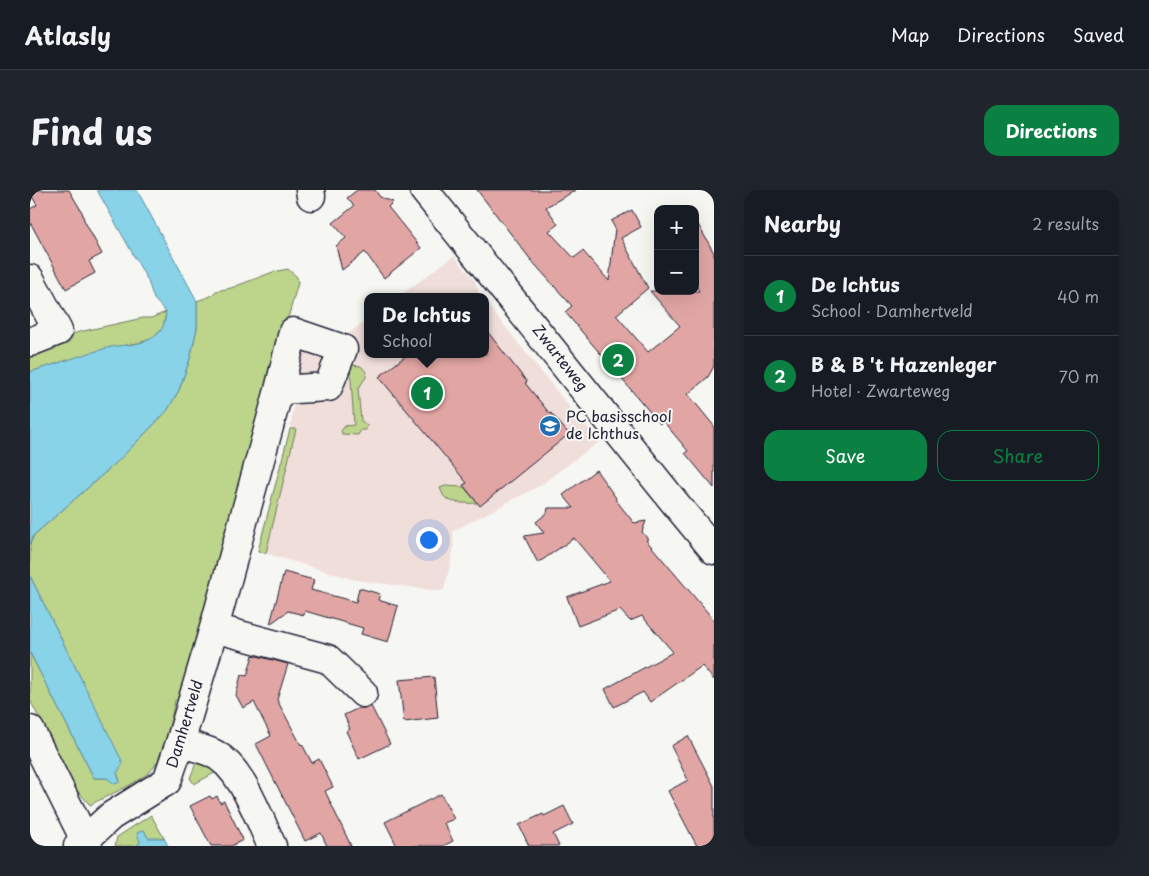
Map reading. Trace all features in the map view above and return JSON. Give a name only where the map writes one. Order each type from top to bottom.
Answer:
[{"type":"street","name":"Zwarteweg","points":[[424,190],[714,550]]},
{"type":"street","points":[[30,279],[58,331],[30,342]]},
{"type":"street","name":"Damhertveld","points":[[83,844],[111,816],[166,781],[180,743],[214,628],[279,390]]},
{"type":"street","points":[[214,628],[328,659],[363,692]]},
{"type":"street","points":[[30,730],[83,844]]},
{"type":"street","points":[[180,743],[211,752],[228,763],[238,776],[272,846]]},
{"type":"shaded area","points":[[454,256],[475,281],[479,293],[403,293]]},
{"type":"shaded area","points":[[489,307],[583,424],[603,439],[539,486],[453,531],[454,547],[444,590],[356,580],[258,551],[290,429],[301,362],[311,323],[348,334],[364,322],[364,358],[489,358]]},
{"type":"green space","points":[[288,269],[297,277],[298,283],[185,701],[175,700],[165,744],[154,767],[134,783],[90,805],[74,787],[30,700],[30,653],[94,778],[120,781],[89,695],[30,576],[30,544],[34,535],[118,461],[167,411],[179,390],[190,359],[197,328],[197,301],[211,296],[216,291],[231,288],[273,272]]},
{"type":"green space","points":[[166,312],[163,328],[152,339],[109,348],[30,372],[30,348],[79,332],[143,318],[151,318]]},
{"type":"green space","points":[[350,365],[361,366],[366,372],[366,377],[358,389],[361,421],[367,425],[366,430],[361,430],[358,435],[342,434],[341,431],[345,426],[354,425]]},
{"type":"green space","points":[[290,429],[296,429],[266,553],[258,551]]},
{"type":"green space","points":[[445,486],[464,487],[477,503],[461,503],[449,500],[444,497],[440,488]]},
{"type":"green space","points":[[198,758],[222,769],[194,784],[190,778]]},
{"type":"green space","points":[[151,815],[164,838],[148,839],[144,830],[137,846],[115,846],[117,837]]},
{"type":"water","points":[[97,190],[137,190],[197,301],[197,328],[190,359],[179,390],[167,411],[118,461],[34,535],[30,544],[30,372],[107,348],[147,341],[159,333],[165,320],[166,312],[154,299],[148,281]]},
{"type":"water","points":[[30,576],[123,763],[117,773],[120,782],[114,784],[107,778],[94,778],[30,653]]},
{"type":"water","points":[[144,830],[148,838],[164,838],[168,846],[137,846],[140,842],[137,833]]},
{"type":"building","points":[[30,190],[69,190],[102,254],[89,261],[95,273],[66,289],[30,222],[30,209],[37,205]]},
{"type":"building","points":[[357,190],[375,190],[380,197],[393,202],[388,207],[421,248],[384,278],[365,252],[342,270],[336,246],[346,238],[333,223],[354,206],[347,198]]},
{"type":"building","points":[[477,190],[576,190],[546,207],[558,224],[549,231],[574,258],[583,251],[609,281],[615,228],[611,221],[632,210],[641,227],[621,238],[648,288],[616,315],[648,352],[680,326],[650,291],[654,291],[654,295],[699,295],[699,226],[714,253],[714,366],[708,377],[688,394],[714,426],[714,488],[685,453],[688,451],[663,421],[660,424],[565,312],[572,306],[531,260]]},
{"type":"building","points":[[489,334],[527,382],[525,383],[569,434],[480,506],[463,485],[467,483],[379,377],[403,358],[489,358]]},
{"type":"building","points":[[596,470],[634,523],[646,521],[642,532],[648,539],[646,540],[714,620],[714,680],[702,666],[650,702],[643,692],[614,707],[605,689],[673,652],[642,616],[630,621],[620,610],[578,626],[567,597],[610,581],[574,538],[538,563],[524,536],[544,533],[536,522],[547,513],[548,508],[574,508],[563,495]]},
{"type":"building","points":[[284,572],[314,580],[311,590],[356,602],[359,588],[380,594],[378,600],[398,606],[388,642],[361,634],[363,628],[305,611],[304,615],[288,611],[270,624]]},
{"type":"building","points":[[253,655],[288,664],[277,700],[312,763],[319,759],[333,787],[325,791],[351,846],[327,846],[321,833],[305,841],[256,744],[271,736],[254,702],[243,708],[236,695],[241,675],[247,676]]},
{"type":"building","points":[[434,677],[438,718],[404,722],[399,680]]},
{"type":"building","points":[[371,706],[390,744],[359,759],[346,731],[350,729],[344,715],[359,708]]},
{"type":"building","points":[[688,736],[714,786],[714,846],[697,846],[668,791],[688,780],[671,746]]},
{"type":"building","points":[[441,794],[454,819],[444,823],[453,841],[443,846],[397,846],[385,822]]},
{"type":"building","points":[[210,796],[212,799],[217,796],[220,803],[224,801],[243,840],[231,846],[211,846],[190,806]]},
{"type":"building","points":[[564,806],[573,824],[553,834],[559,846],[529,846],[519,825]]},
{"type":"place","name":"B & B 't Hazenleger","points":[[618,360]]},
{"type":"place","name":"De Ichtus","points":[[427,393]]},
{"type":"place","name":"PC basisschool de Ichthus","points":[[550,426]]}]
